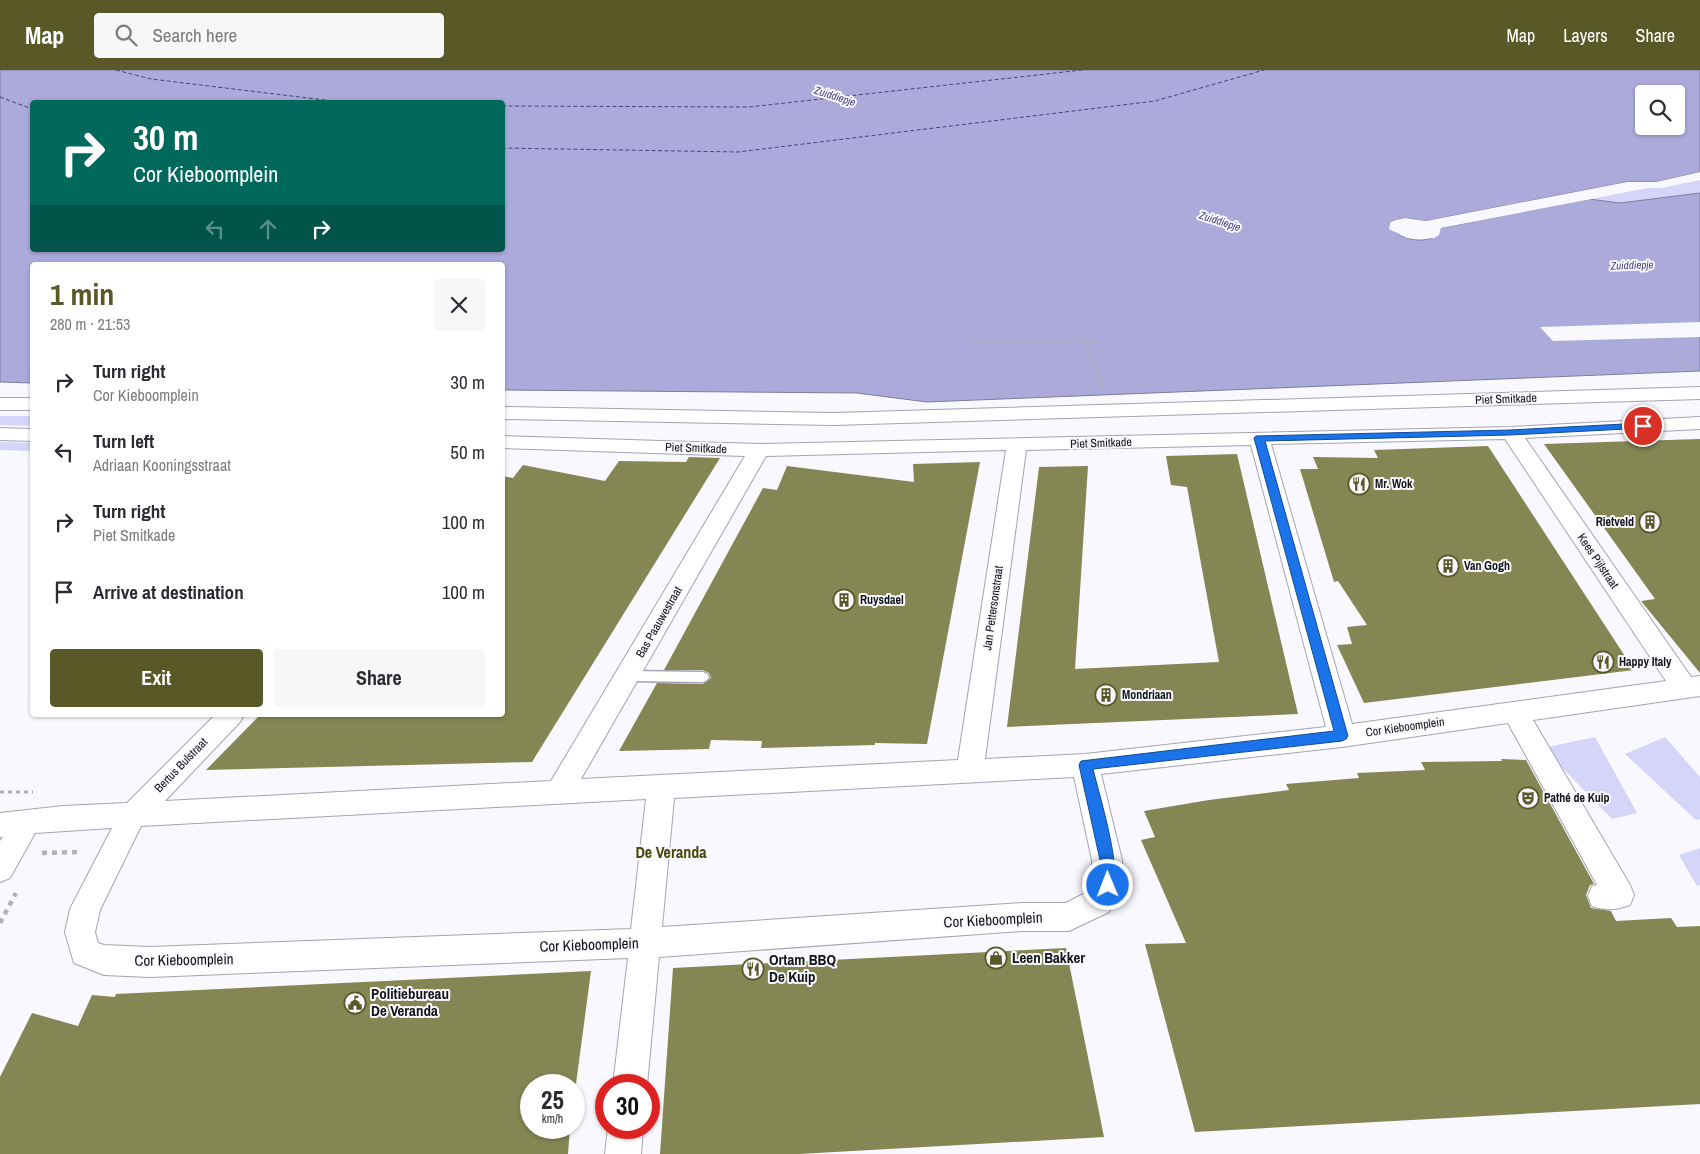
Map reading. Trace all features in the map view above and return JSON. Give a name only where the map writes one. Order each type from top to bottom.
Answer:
[{"type":"street","name":"Piet Smitkade","points":[[505,413],[834,420],[1700,393]]},
{"type":"street","points":[[0,404],[30,404]]},
{"type":"street","name":"Piet Smitkade","points":[[505,442],[759,450],[1510,432],[1700,423]]},
{"type":"street","name":"Kees Pijlstraat","points":[[1510,432],[1692,687]]},
{"type":"street","points":[[0,434],[30,435]]},
{"type":"street","points":[[1259,438],[1342,736]]},
{"type":"street","name":"Jan Pettersonstraat","points":[[970,772],[1017,445]]},
{"type":"street","name":"Bas Paauwestraat","points":[[559,793],[759,450]]},
{"type":"street","name":"Cor Kieboomplein","points":[[13,824],[63,818],[132,816],[1085,765],[1519,717],[1692,687]]},
{"type":"street","name":"Bertus Bulstraat","points":[[132,816],[229,717]]},
{"type":"street","points":[[1519,717],[1619,895],[1603,896]]},
{"type":"street","name":"Cor Kieboomplein","points":[[132,816],[85,909],[80,932],[85,953],[104,960],[150,962],[644,943],[1022,917],[1069,917],[1098,902],[1108,885],[1107,860],[1085,765]]},
{"type":"street","points":[[631,1074],[661,788]]},
{"type":"street","points":[[0,869],[13,824]]},
{"type":"street","points":[[623,1154],[625,1139]]},
{"type":"lane","points":[[627,676],[703,676]]},
{"type":"path","points":[[1657,338],[1695,372]]},
{"type":"path","points":[[966,341],[1102,341]]},
{"type":"path","points":[[1084,341],[1104,392]]},
{"type":"path","points":[[42,853],[114,851]]},
{"type":"shaded area","points":[[1700,180],[1700,215],[1471,222],[1648,188],[1661,188]]},
{"type":"shaded area","points":[[0,416],[30,416],[30,426],[0,425]]},
{"type":"shaded area","points":[[0,442],[30,443],[30,451],[0,450]]},
{"type":"shaded area","points":[[1595,737],[1637,813],[1612,819],[1543,748]]},
{"type":"shaded area","points":[[1665,737],[1700,777],[1700,819],[1696,820],[1625,754]]},
{"type":"shaded area","points":[[1700,848],[1700,885],[1697,886],[1679,855]]},
{"type":"water","name":"Zuiddiepje","points":[[0,70],[1700,70],[1700,172],[1656,182],[1627,182],[1426,221],[1405,218],[1390,222],[1389,226],[1403,237],[1422,240],[1434,237],[1441,228],[1589,199],[1620,203],[1700,193],[1700,371],[927,402],[857,393],[505,390],[505,262],[30,262],[30,383],[0,382]]},
{"type":"pier","points":[[1700,172],[1700,174],[1656,184],[1627,185],[1427,223],[1405,221],[1391,226],[1408,235],[1433,236],[1440,225],[1588,197],[1597,198],[1441,228],[1439,235],[1434,238],[1407,238],[1389,229],[1390,222],[1405,218],[1426,221],[1627,182],[1656,182]]},
{"type":"pier","points":[[1700,322],[1700,337],[1553,341],[1540,327]]},
{"type":"building","name":"Rietveld","points":[[1700,439],[1700,673],[1641,601],[1655,599],[1544,444]]},
{"type":"building","name":"Van Gogh","points":[[1488,446],[1634,670],[1364,703],[1337,645],[1352,644],[1347,627],[1367,625],[1338,581],[1334,582],[1300,469],[1318,469],[1313,457],[1378,458],[1374,450]]},
{"type":"building","points":[[1237,454],[1298,714],[1007,727],[1039,467],[1088,466],[1075,669],[1219,662],[1187,487],[1171,485],[1166,456]]},
{"type":"building","points":[[689,457],[720,458],[532,762],[206,770],[258,717],[505,717],[505,477],[513,478],[523,465],[605,481],[619,461],[686,462]]},
{"type":"building","name":"Ruysdael","points":[[980,462],[927,744],[875,743],[875,745],[761,748],[762,741],[711,740],[709,749],[619,751],[657,683],[703,684],[711,678],[709,673],[703,670],[664,670],[763,488],[777,490],[787,466],[914,482],[913,464]]},
{"type":"building","points":[[1501,759],[1526,760],[1594,884],[1590,885],[1586,895],[1591,908],[1611,911],[1616,921],[1671,918],[1677,927],[1700,926],[1700,1104],[1195,1132],[1145,944],[1186,943],[1141,840],[1155,837],[1144,811],[1209,800],[1289,790],[1286,784],[1359,778],[1357,773],[1425,770],[1421,762],[1502,761]]},
{"type":"building","points":[[1066,948],[1104,1137],[799,1154],[660,1154],[673,968]]},
{"type":"building","points":[[591,971],[577,1074],[520,1074],[520,1139],[569,1139],[568,1154],[0,1154],[0,1077],[32,1013],[78,1026],[92,995],[115,997],[116,994]]},
{"type":"ferry route","points":[[116,70],[151,79],[324,100]]},
{"type":"ferry route","points":[[505,106],[749,107],[1082,70]]},
{"type":"ferry route","points":[[505,148],[738,152],[1155,101],[1264,70]]},
{"type":"ferry route","points":[[0,97],[30,108]]},
{"type":"place","name":"Mr. Wok","points":[[1359,484]]},
{"type":"place","name":"Rietveld","points":[[1650,522]]},
{"type":"place","name":"Van Gogh","points":[[1448,566]]},
{"type":"place","name":"Ruysdael","points":[[844,600]]},
{"type":"place","name":"Happy Italy","points":[[1603,662]]},
{"type":"place","name":"Mondriaan","points":[[1106,695]]},
{"type":"place","name":"Pathé de Kuip","points":[[1528,798]]},
{"type":"place","name":"Leen Bakker","points":[[996,958]]},
{"type":"place","name":"Ortam BBQ De Kuip","points":[[753,969]]},
{"type":"place","name":"Politiebureau De Veranda","points":[[355,1003]]},
{"type":"district","name":"De Veranda","points":[[671,852]]},
{"type":"route","points":[[1108,885],[1107,860],[1085,765],[1342,736],[1259,438],[1510,432],[1643,426]]}]
